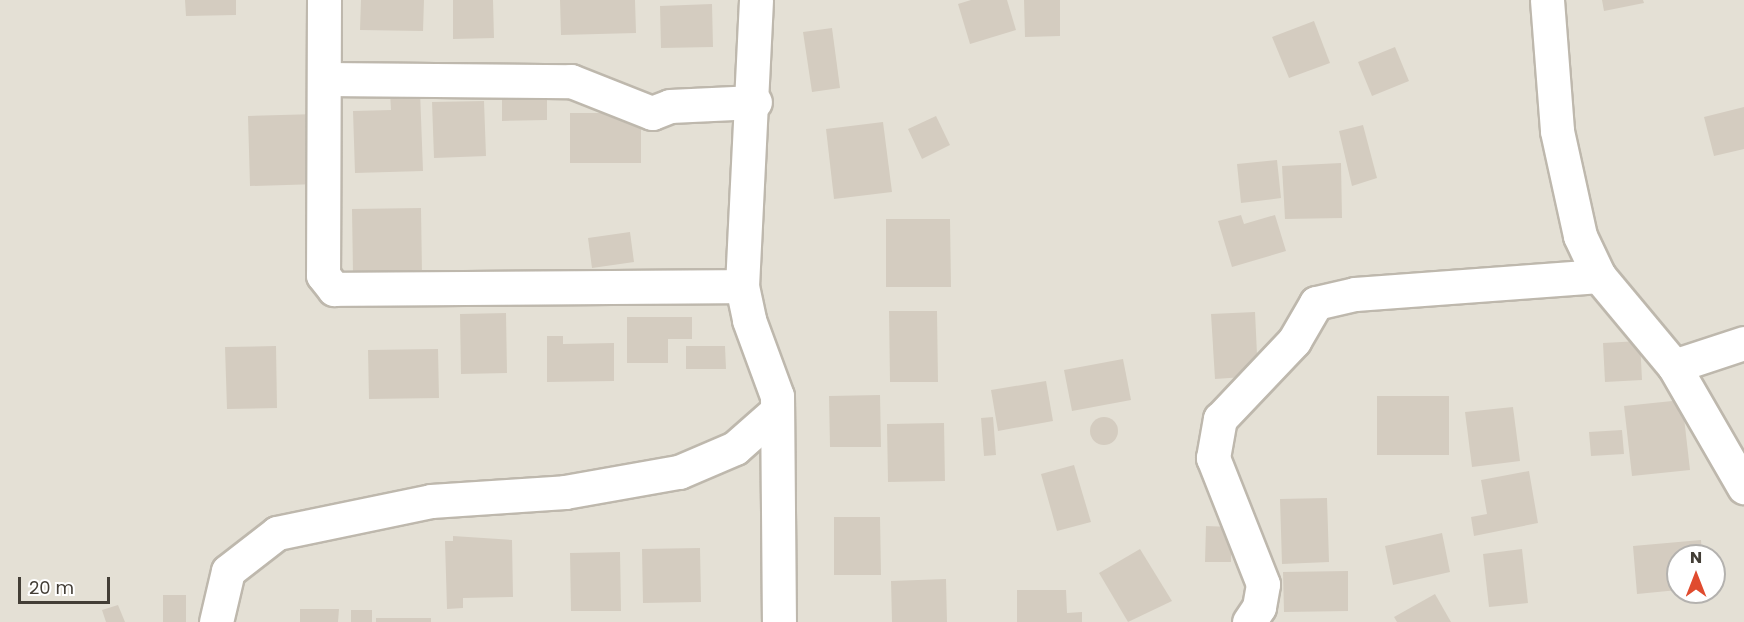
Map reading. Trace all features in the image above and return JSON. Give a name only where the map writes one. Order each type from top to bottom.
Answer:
[{"type":"street","points":[[324,0],[326,79],[323,275],[334,289],[742,286]]},
{"type":"street","points":[[756,0],[755,102],[742,286],[749,320],[775,379],[779,622]]},
{"type":"street","points":[[1547,0],[1561,159],[1580,236],[1599,276],[1674,366],[1744,487]]},
{"type":"street","points":[[326,79],[571,81],[652,113],[670,106],[755,102]]},
{"type":"street","points":[[1249,622],[1259,607],[1263,584],[1213,458],[1220,419],[1294,341],[1316,303],[1355,294],[1599,276]]},
{"type":"street","points":[[1674,366],[1744,343]]},
{"type":"street","points":[[216,622],[228,571],[277,533],[431,501],[565,492],[679,472],[735,448],[777,411]]},
{"type":"shaded area","points":[[0,0],[1744,0],[1744,622],[0,622]]},
{"type":"building","points":[[185,0],[236,0],[236,15],[186,16]]},
{"type":"building","points":[[361,0],[424,0],[423,31],[360,30]]},
{"type":"building","points":[[453,0],[493,0],[494,38],[453,39]]},
{"type":"building","points":[[560,0],[635,0],[636,33],[561,35]]},
{"type":"building","points":[[971,0],[1007,0],[1016,30],[970,44],[958,4]]},
{"type":"building","points":[[1024,0],[1060,0],[1060,36],[1025,37]]},
{"type":"building","points":[[1602,0],[1643,0],[1644,3],[1604,11]]},
{"type":"building","points":[[712,4],[713,47],[661,48],[660,6]]},
{"type":"building","points":[[1314,21],[1330,63],[1289,78],[1272,37]]},
{"type":"building","points":[[832,28],[840,88],[812,92],[803,32]]},
{"type":"building","points":[[1395,47],[1409,81],[1372,96],[1358,62]]},
{"type":"building","points":[[420,91],[423,171],[355,173],[353,111],[391,110],[390,92]]},
{"type":"building","points":[[502,94],[547,94],[547,120],[502,121]]},
{"type":"building","points":[[484,101],[486,156],[434,158],[432,102]]},
{"type":"building","points":[[1744,107],[1744,149],[1714,156],[1704,117]]},
{"type":"building","points":[[570,113],[641,113],[641,163],[570,163]]},
{"type":"building","points":[[317,114],[319,184],[250,186],[248,116]]},
{"type":"building","points":[[936,116],[950,145],[922,159],[908,129]]},
{"type":"building","points":[[883,122],[892,192],[834,199],[826,129]]},
{"type":"building","points":[[1363,125],[1377,178],[1352,186],[1339,131]]},
{"type":"building","points":[[1277,160],[1281,198],[1241,203],[1237,164]]},
{"type":"building","points":[[1341,163],[1342,218],[1285,219],[1282,166]]},
{"type":"building","points":[[421,208],[422,274],[353,274],[352,209]]},
{"type":"building","points":[[1241,215],[1244,224],[1275,215],[1286,251],[1232,267],[1218,221]]},
{"type":"building","points":[[886,219],[950,219],[951,287],[886,287]]},
{"type":"building","points":[[630,232],[634,262],[592,268],[588,238]]},
{"type":"building","points":[[889,311],[937,311],[938,382],[890,382]]},
{"type":"building","points":[[1255,312],[1258,376],[1215,379],[1211,314]]},
{"type":"building","points":[[506,313],[507,373],[461,374],[460,314]]},
{"type":"building","points":[[627,317],[692,317],[692,339],[668,339],[668,363],[627,363]]},
{"type":"building","points":[[547,336],[563,336],[563,344],[614,343],[614,381],[547,382]]},
{"type":"building","points":[[1640,341],[1642,380],[1605,382],[1603,343]]},
{"type":"building","points":[[276,346],[277,408],[227,409],[225,347]]},
{"type":"building","points":[[686,346],[725,346],[726,369],[686,369]]},
{"type":"building","points":[[438,349],[439,398],[369,399],[368,350]]},
{"type":"building","points":[[1123,359],[1131,400],[1072,411],[1064,370]]},
{"type":"building","points":[[1046,381],[1053,421],[998,431],[991,390]]},
{"type":"building","points":[[880,395],[881,447],[830,447],[829,396]]},
{"type":"building","points":[[1377,396],[1449,396],[1449,455],[1377,455]]},
{"type":"building","points":[[1682,400],[1690,470],[1632,476],[1624,406]]},
{"type":"building","points":[[1513,407],[1520,461],[1472,467],[1465,412]]},
{"type":"building","points":[[993,417],[996,455],[984,456],[981,418]]},
{"type":"building","points":[[1104,417],[1114,421],[1118,431],[1114,441],[1104,445],[1094,441],[1090,431],[1094,421]]},
{"type":"building","points":[[944,423],[945,481],[888,482],[887,424]]},
{"type":"building","points":[[1622,430],[1624,454],[1591,456],[1589,432]]},
{"type":"building","points":[[1074,465],[1091,522],[1057,531],[1041,474]]},
{"type":"building","points":[[1529,471],[1538,523],[1474,536],[1471,517],[1487,514],[1481,480]]},
{"type":"building","points":[[1327,498],[1329,562],[1282,564],[1280,499]]},
{"type":"building","points":[[834,517],[880,517],[881,575],[834,575]]},
{"type":"building","points":[[1206,526],[1231,527],[1231,562],[1205,562]]},
{"type":"building","points":[[1442,533],[1450,572],[1393,585],[1385,546]]},
{"type":"building","points":[[453,536],[512,540],[513,597],[463,598],[463,608],[447,609],[445,541],[453,541]]},
{"type":"building","points":[[1701,540],[1701,544],[1666,544],[1666,591],[1637,594],[1633,546]]},
{"type":"building","points":[[700,548],[701,602],[643,603],[642,549]]},
{"type":"building","points":[[1140,549],[1172,601],[1128,622],[1099,573]]},
{"type":"building","points":[[1522,549],[1528,603],[1489,607],[1483,554]]},
{"type":"building","points":[[620,552],[621,611],[571,611],[570,553]]},
{"type":"building","points":[[1348,571],[1348,611],[1284,612],[1283,572]]},
{"type":"building","points":[[946,579],[947,622],[892,622],[891,581]]},
{"type":"building","points":[[1017,590],[1066,590],[1067,613],[1082,612],[1082,622],[1017,622]]},
{"type":"building","points":[[1435,594],[1451,622],[1397,622],[1394,617]]},
{"type":"building","points":[[163,595],[186,595],[186,622],[163,622]]},
{"type":"building","points":[[118,605],[125,622],[106,622],[102,610]]},
{"type":"building","points":[[300,609],[339,609],[338,622],[300,622]]},
{"type":"building","points":[[351,610],[372,610],[372,622],[351,622]]},
{"type":"building","points":[[376,618],[431,618],[431,622],[376,622]]}]
